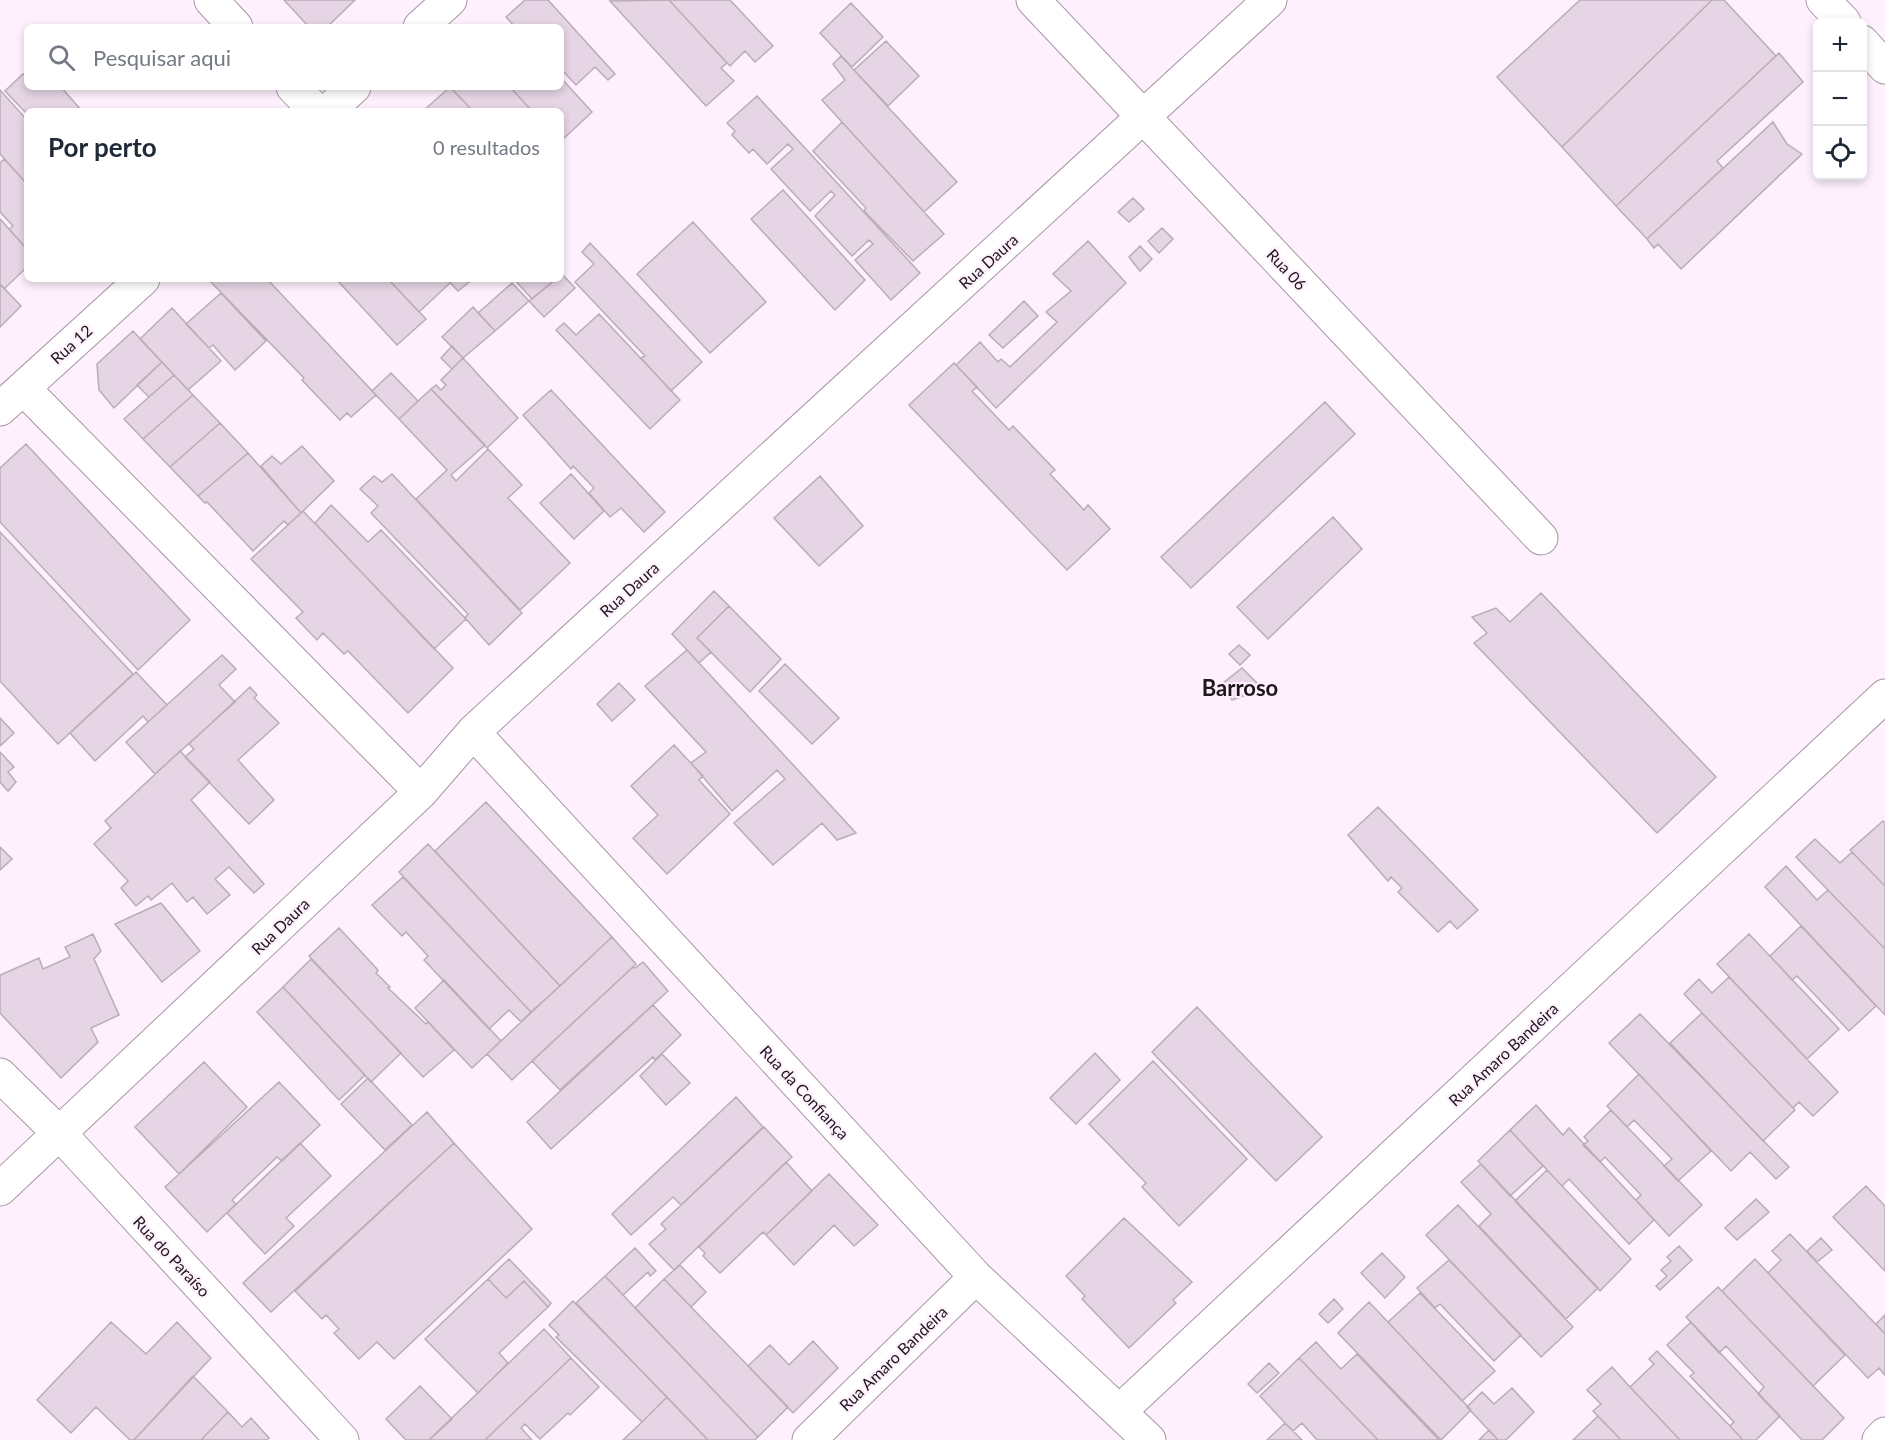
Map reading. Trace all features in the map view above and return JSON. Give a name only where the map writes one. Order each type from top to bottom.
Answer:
[{"type":"street","points":[[211,0],[233,24]]},
{"type":"street","points":[[423,24],[450,0]]},
{"type":"street","name":"Rua 06","points":[[1033,0],[1541,538]]},
{"type":"street","name":"Rua Daura","points":[[0,1190],[61,1135],[421,792],[472,732],[1143,119],[1270,0]]},
{"type":"street","points":[[1824,0],[1840,18]]},
{"type":"street","points":[[1867,47],[1885,67]]},
{"type":"street","points":[[296,90],[313,108]]},
{"type":"street","points":[[331,108],[351,90]]},
{"type":"street","name":"Rua 12","points":[[12,398],[140,282]]},
{"type":"street","points":[[12,398],[421,792]]},
{"type":"street","name":"Rua Amaro Bandeira","points":[[1120,1412],[1885,696]]},
{"type":"street","name":"Rua da Confiança","points":[[472,732],[976,1277],[1149,1440]]},
{"type":"street","name":"Rua do Paraíso","points":[[0,1075],[61,1135],[342,1440]]},
{"type":"street","name":"Rua Amaro Bandeira","points":[[809,1440],[976,1277]]},
{"type":"street","points":[[1879,1440],[1885,1434]]},
{"type":"building","points":[[284,0],[355,0],[330,24],[306,24]]},
{"type":"building","points":[[525,0],[548,0],[615,74],[608,80],[595,67],[576,85],[564,72],[564,24],[512,24],[506,17]]},
{"type":"building","points":[[669,0],[730,0],[773,46],[755,62],[745,51],[730,66]]},
{"type":"building","points":[[669,0],[727,63],[721,68],[734,81],[706,106],[610,1]]},
{"type":"building","points":[[1580,0],[1712,0],[1562,147],[1497,77]]},
{"type":"building","points":[[1712,0],[1724,0],[1776,56],[1616,206],[1562,147]]},
{"type":"building","points":[[851,3],[883,37],[852,67],[820,33]]},
{"type":"building","points":[[886,41],[919,76],[888,106],[854,70]]},
{"type":"building","points":[[1779,53],[1803,82],[1717,161],[1723,168],[1647,239],[1616,206]]},
{"type":"building","points":[[841,56],[957,182],[924,212],[822,100],[845,80],[833,64]]},
{"type":"building","points":[[23,74],[24,90],[64,90],[79,108],[24,108],[24,111],[5,91]]},
{"type":"building","points":[[564,81],[592,112],[564,138],[564,108],[529,108],[513,90],[564,90]]},
{"type":"building","points":[[0,90],[24,117],[24,181],[0,154]]},
{"type":"building","points":[[447,90],[453,90],[470,108],[426,108]]},
{"type":"building","points":[[453,90],[513,90],[529,108],[470,108]]},
{"type":"building","points":[[757,96],[920,273],[891,300],[855,260],[873,244],[869,240],[852,256],[815,216],[835,195],[831,191],[810,211],[771,169],[793,149],[788,144],[767,164],[753,149],[749,153],[732,135],[735,131],[727,123]]},
{"type":"building","points":[[842,122],[944,234],[913,261],[864,211],[866,208],[813,151]]},
{"type":"building","points":[[1773,122],[1787,144],[1802,154],[1681,269],[1658,244],[1654,248],[1647,239]]},
{"type":"building","points":[[4,159],[24,181],[24,246],[9,229],[13,226],[0,212],[0,163]]},
{"type":"building","points":[[783,190],[865,280],[835,310],[751,219]]},
{"type":"building","points":[[1133,198],[1144,209],[1129,222],[1118,212]]},
{"type":"building","points":[[0,219],[24,246],[24,270],[4,289],[0,284]]},
{"type":"building","points":[[693,222],[766,302],[710,353],[637,274]]},
{"type":"building","points":[[1162,228],[1173,239],[1159,253],[1148,241]]},
{"type":"building","points":[[1088,241],[1126,283],[996,408],[956,365],[980,342],[998,362],[1001,359],[1010,367],[1057,322],[1046,312],[1071,291],[1053,274]]},
{"type":"building","points":[[590,243],[702,362],[671,391],[641,358],[645,356],[575,282],[594,264],[582,252]]},
{"type":"building","points":[[1140,246],[1152,259],[1140,271],[1129,257]]},
{"type":"building","points":[[564,276],[575,288],[544,317],[529,301],[552,282],[564,282]]},
{"type":"building","points":[[211,282],[270,282],[376,395],[351,417],[347,413],[340,420],[302,380],[304,378]]},
{"type":"building","points":[[339,282],[391,282],[426,319],[397,345]]},
{"type":"building","points":[[391,282],[449,282],[450,283],[419,312]]},
{"type":"building","points":[[450,282],[469,282],[458,291]]},
{"type":"building","points":[[517,282],[552,282],[532,299]]},
{"type":"building","points":[[512,283],[529,301],[495,331],[478,313]]},
{"type":"building","points":[[0,284],[21,306],[0,327]]},
{"type":"building","points":[[221,293],[266,341],[235,370],[213,345],[209,348],[186,324]]},
{"type":"building","points":[[1024,301],[1038,316],[1003,348],[989,335]]},
{"type":"building","points":[[473,307],[495,331],[463,358],[442,337]]},
{"type":"building","points":[[172,308],[221,361],[188,390],[140,339]]},
{"type":"building","points":[[599,314],[680,400],[650,429],[556,330],[564,323],[576,335]]},
{"type":"building","points":[[133,331],[162,362],[114,408],[99,390],[97,364]]},
{"type":"building","points":[[452,346],[463,358],[452,369],[441,358]]},
{"type":"building","points":[[463,358],[518,418],[487,448],[431,389],[436,385],[441,390],[446,385],[441,380]]},
{"type":"building","points":[[162,362],[174,375],[149,397],[137,385]]},
{"type":"building","points":[[954,363],[977,387],[972,391],[1009,430],[1013,426],[1055,470],[1050,474],[1084,510],[1088,505],[1110,529],[1067,570],[909,405]]},
{"type":"building","points":[[391,373],[418,401],[399,419],[372,391]]},
{"type":"building","points":[[174,375],[193,395],[143,439],[124,419]]},
{"type":"building","points":[[431,389],[485,445],[451,475],[456,481],[488,449],[522,485],[508,498],[570,563],[520,610],[416,499],[447,470],[399,419]]},
{"type":"building","points":[[551,390],[665,512],[644,532],[621,508],[610,517],[589,493],[594,488],[573,466],[571,469],[523,415]]},
{"type":"building","points":[[193,395],[220,423],[170,467],[143,439]]},
{"type":"building","points":[[1325,402],[1355,434],[1191,588],[1161,557]]},
{"type":"building","points":[[220,423],[248,453],[198,496],[170,467]]},
{"type":"building","points":[[26,444],[190,620],[138,670],[0,522],[0,468]]},
{"type":"building","points":[[302,446],[334,481],[301,513],[261,466],[272,456],[281,464]]},
{"type":"building","points":[[248,453],[301,513],[288,525],[284,521],[253,551],[207,502],[205,503],[198,496]]},
{"type":"building","points":[[392,474],[522,613],[489,645],[465,618],[468,614],[371,513],[378,506],[360,489],[374,476],[382,482]]},
{"type":"building","points":[[571,474],[604,511],[574,539],[540,503]]},
{"type":"building","points":[[820,476],[863,526],[819,566],[774,518]]},
{"type":"building","points":[[331,505],[368,542],[381,530],[466,619],[434,649],[315,523]]},
{"type":"building","points":[[303,511],[453,668],[408,713],[348,651],[344,654],[323,633],[317,640],[296,618],[303,612],[251,559]]},
{"type":"building","points":[[1333,517],[1362,549],[1268,639],[1237,607]]},
{"type":"building","points":[[0,532],[133,674],[58,744],[0,681]]},
{"type":"building","points":[[714,591],[729,606],[697,638],[711,652],[699,663],[672,634]]},
{"type":"building","points":[[1541,593],[1716,777],[1657,833],[1474,643],[1487,633],[1472,617],[1496,608],[1510,622]]},
{"type":"building","points":[[729,606],[781,659],[750,692],[697,638]]},
{"type":"building","points":[[1239,645],[1250,655],[1240,665],[1229,654]]},
{"type":"building","points":[[687,650],[856,833],[837,840],[822,823],[773,865],[734,823],[785,779],[777,770],[732,811],[691,763],[706,752],[645,686]]},
{"type":"building","points":[[222,655],[236,669],[219,685],[235,702],[155,774],[126,742]]},
{"type":"building","points":[[785,664],[839,718],[812,744],[759,691]]},
{"type":"building","points":[[1242,668],[1263,689],[1232,700],[1222,684]]},
{"type":"building","points":[[136,672],[167,705],[148,722],[143,716],[95,761],[70,733]]},
{"type":"building","points":[[619,683],[635,700],[612,721],[597,704]]},
{"type":"building","points":[[250,687],[257,695],[254,698],[279,723],[238,760],[274,800],[249,824],[185,757],[194,749],[189,744]]},
{"type":"building","points":[[0,718],[14,733],[0,746]]},
{"type":"building","points":[[674,745],[703,776],[699,780],[730,814],[667,874],[633,838],[658,815],[631,786]]},
{"type":"building","points":[[180,751],[210,782],[191,800],[264,884],[254,893],[229,867],[215,879],[230,895],[207,914],[193,897],[187,902],[172,883],[151,900],[148,896],[136,906],[121,888],[128,881],[94,844],[111,828],[105,821]]},
{"type":"building","points":[[0,752],[14,767],[8,772],[16,782],[8,791],[0,782]]},
{"type":"building","points":[[486,802],[612,937],[560,986],[435,851]]},
{"type":"building","points":[[1378,807],[1478,910],[1457,929],[1450,921],[1438,932],[1398,892],[1402,888],[1391,877],[1388,881],[1348,835]]},
{"type":"building","points":[[1883,821],[1885,823],[1885,886],[1850,850]]},
{"type":"building","points":[[1815,839],[1840,863],[1852,852],[1885,886],[1885,949],[1796,857]]},
{"type":"building","points":[[428,844],[560,986],[531,1012],[399,872]]},
{"type":"building","points":[[0,847],[12,859],[0,870]]},
{"type":"building","points":[[1786,866],[1817,900],[1828,890],[1885,949],[1885,1015],[1765,887]]},
{"type":"building","points":[[403,877],[531,1012],[521,1022],[509,1010],[489,1029],[424,960],[428,956],[406,932],[402,936],[372,905]]},
{"type":"building","points":[[161,903],[200,951],[162,982],[115,924]]},
{"type":"building","points":[[1801,926],[1876,1006],[1849,1031],[1797,976],[1792,980],[1770,956]]},
{"type":"building","points":[[339,928],[378,970],[376,973],[390,987],[388,988],[426,1024],[428,1022],[454,1050],[423,1077],[309,956]]},
{"type":"building","points":[[93,934],[101,951],[94,959],[119,1015],[91,1028],[98,1042],[61,1078],[0,1013],[0,975],[39,958],[43,969],[70,957],[65,947]]},
{"type":"building","points":[[1749,934],[1839,1029],[1807,1059],[1717,964]]},
{"type":"building","points":[[612,937],[636,964],[512,1080],[487,1054]]},
{"type":"building","points":[[311,959],[401,1053],[371,1082],[283,987]]},
{"type":"building","points":[[643,962],[668,991],[560,1090],[532,1061],[633,967]]},
{"type":"building","points":[[1729,977],[1838,1092],[1813,1116],[1799,1102],[1793,1108],[1684,994],[1699,979],[1712,993]]},
{"type":"building","points":[[444,980],[501,1041],[472,1068],[415,1008]]},
{"type":"building","points":[[283,987],[365,1075],[339,1100],[257,1012]]},
{"type":"building","points":[[653,1005],[681,1035],[655,1060],[653,1057],[551,1149],[527,1122]]},
{"type":"building","points":[[1197,1007],[1322,1137],[1276,1181],[1152,1052]]},
{"type":"building","points":[[1702,1013],[1795,1110],[1763,1141],[1670,1043]]},
{"type":"building","points":[[1640,1014],[1789,1167],[1776,1179],[1750,1152],[1731,1171],[1609,1043]]},
{"type":"building","points":[[1095,1053],[1120,1080],[1076,1124],[1050,1098]]},
{"type":"building","points":[[662,1054],[690,1083],[666,1105],[640,1076]]},
{"type":"building","points":[[1153,1061],[1247,1159],[1179,1226],[1142,1187],[1146,1183],[1089,1124]]},
{"type":"building","points":[[204,1062],[247,1107],[179,1174],[135,1127]]},
{"type":"building","points":[[1639,1074],[1711,1151],[1678,1181],[1664,1166],[1672,1159],[1634,1120],[1627,1127],[1607,1106]]},
{"type":"building","points":[[368,1078],[412,1125],[385,1150],[341,1104]]},
{"type":"building","points":[[279,1082],[320,1125],[282,1161],[277,1157],[232,1200],[236,1204],[207,1232],[165,1187]]},
{"type":"building","points":[[736,1097],[763,1127],[681,1205],[673,1197],[631,1235],[612,1214]]},
{"type":"building","points":[[1536,1105],[1563,1135],[1569,1128],[1654,1220],[1629,1244],[1569,1179],[1562,1186],[1510,1130]]},
{"type":"building","points":[[1611,1110],[1702,1205],[1669,1236],[1636,1200],[1641,1195],[1605,1157],[1600,1162],[1583,1145],[1588,1141],[1584,1137]]},
{"type":"building","points":[[427,1112],[454,1143],[271,1312],[243,1283]]},
{"type":"building","points":[[764,1127],[792,1157],[674,1270],[649,1244],[666,1229],[661,1224]]},
{"type":"building","points":[[1510,1130],[1543,1166],[1510,1196],[1478,1161]]},
{"type":"building","points":[[300,1143],[331,1176],[286,1218],[294,1226],[265,1254],[227,1213]]},
{"type":"building","points":[[454,1143],[532,1229],[394,1359],[377,1342],[359,1359],[334,1333],[339,1329],[326,1315],[322,1319],[295,1291]]},
{"type":"building","points":[[786,1162],[812,1191],[766,1235],[763,1232],[720,1273],[703,1256],[705,1253],[699,1247]]},
{"type":"building","points":[[1481,1164],[1598,1288],[1566,1319],[1479,1226],[1491,1214],[1461,1182]]},
{"type":"building","points":[[1547,1170],[1631,1259],[1600,1291],[1515,1201]]},
{"type":"building","points":[[829,1174],[878,1225],[854,1246],[834,1225],[794,1265],[766,1235]]},
{"type":"building","points":[[1866,1186],[1885,1206],[1885,1271],[1833,1217]]},
{"type":"building","points":[[1756,1199],[1769,1212],[1737,1240],[1725,1228]]},
{"type":"building","points":[[1458,1205],[1573,1327],[1541,1357],[1426,1235]]},
{"type":"building","points":[[1124,1218],[1192,1282],[1173,1300],[1176,1303],[1129,1348],[1082,1299],[1085,1296],[1066,1276]]},
{"type":"building","points":[[1790,1234],[1885,1334],[1885,1375],[1879,1368],[1868,1378],[1768,1273],[1781,1260],[1772,1251]]},
{"type":"building","points":[[1821,1238],[1832,1250],[1817,1262],[1807,1251]]},
{"type":"building","points":[[1679,1246],[1692,1260],[1660,1290],[1656,1286],[1667,1276],[1661,1270],[1671,1261],[1667,1257]]},
{"type":"building","points":[[635,1248],[656,1271],[650,1276],[648,1272],[623,1295],[605,1276]]},
{"type":"building","points":[[1382,1253],[1405,1277],[1385,1298],[1361,1273]]},
{"type":"building","points":[[509,1259],[551,1303],[548,1307],[524,1281],[506,1298],[488,1279]]},
{"type":"building","points":[[1755,1259],[1845,1355],[1813,1386],[1722,1291]]},
{"type":"building","points":[[1449,1260],[1521,1335],[1494,1361],[1440,1304],[1435,1308],[1417,1288]]},
{"type":"building","points":[[680,1265],[706,1292],[691,1307],[664,1279]]},
{"type":"building","points":[[605,1276],[758,1437],[755,1440],[708,1440],[576,1303]]},
{"type":"building","points":[[488,1279],[506,1298],[524,1281],[548,1307],[499,1353],[508,1363],[478,1393],[425,1339]]},
{"type":"building","points":[[664,1279],[788,1407],[758,1437],[635,1308]]},
{"type":"building","points":[[1718,1287],[1844,1418],[1822,1440],[1802,1440],[1758,1394],[1764,1387],[1726,1346],[1719,1353],[1686,1317]]},
{"type":"building","points":[[1420,1293],[1495,1371],[1462,1401],[1388,1322]]},
{"type":"building","points":[[1334,1299],[1343,1309],[1328,1323],[1319,1314]]},
{"type":"building","points":[[573,1301],[667,1397],[642,1422],[556,1337],[559,1335],[549,1325]]},
{"type":"building","points":[[1369,1302],[1471,1410],[1441,1440],[1338,1333]]},
{"type":"building","points":[[1885,1315],[1885,1334],[1876,1324]]},
{"type":"building","points":[[111,1322],[146,1354],[177,1322],[211,1358],[134,1440],[130,1440],[96,1407],[71,1433],[37,1400]]},
{"type":"building","points":[[1691,1322],[1780,1416],[1756,1440],[1743,1440],[1730,1426],[1734,1422],[1690,1376],[1694,1373],[1667,1345]]},
{"type":"building","points":[[544,1329],[571,1358],[485,1440],[429,1440]]},
{"type":"building","points":[[813,1341],[838,1368],[793,1413],[748,1366],[770,1345],[789,1365]]},
{"type":"building","points":[[1316,1342],[1341,1369],[1357,1354],[1439,1440],[1378,1440],[1299,1358]]},
{"type":"building","points":[[1657,1351],[1743,1440],[1680,1440],[1630,1387],[1654,1364],[1649,1359]]},
{"type":"building","points":[[571,1358],[599,1387],[570,1415],[568,1413],[540,1439],[525,1424],[521,1428],[532,1440],[485,1440]]},
{"type":"building","points":[[1299,1358],[1378,1440],[1317,1440],[1302,1423],[1293,1431],[1285,1423],[1260,1396]]},
{"type":"building","points":[[1269,1363],[1279,1373],[1257,1393],[1248,1384]]},
{"type":"building","points":[[1612,1367],[1680,1440],[1621,1440],[1593,1411],[1601,1404],[1587,1390]]},
{"type":"building","points":[[193,1376],[228,1412],[201,1440],[134,1440]]},
{"type":"building","points":[[420,1386],[452,1419],[429,1440],[406,1440],[386,1419]]},
{"type":"building","points":[[1512,1388],[1534,1412],[1506,1440],[1498,1440],[1467,1407],[1482,1392],[1494,1404]]},
{"type":"building","points":[[667,1397],[708,1440],[623,1440],[642,1422]]},
{"type":"building","points":[[228,1412],[242,1427],[251,1418],[269,1438],[267,1440],[201,1440]]},
{"type":"building","points":[[1598,1416],[1621,1440],[1573,1440]]},
{"type":"building","points":[[1285,1423],[1302,1440],[1267,1440]]},
{"type":"building","points":[[1489,1430],[1498,1440],[1479,1440]]},
{"type":"district","name":"Barroso","points":[[1240,687]]}]
